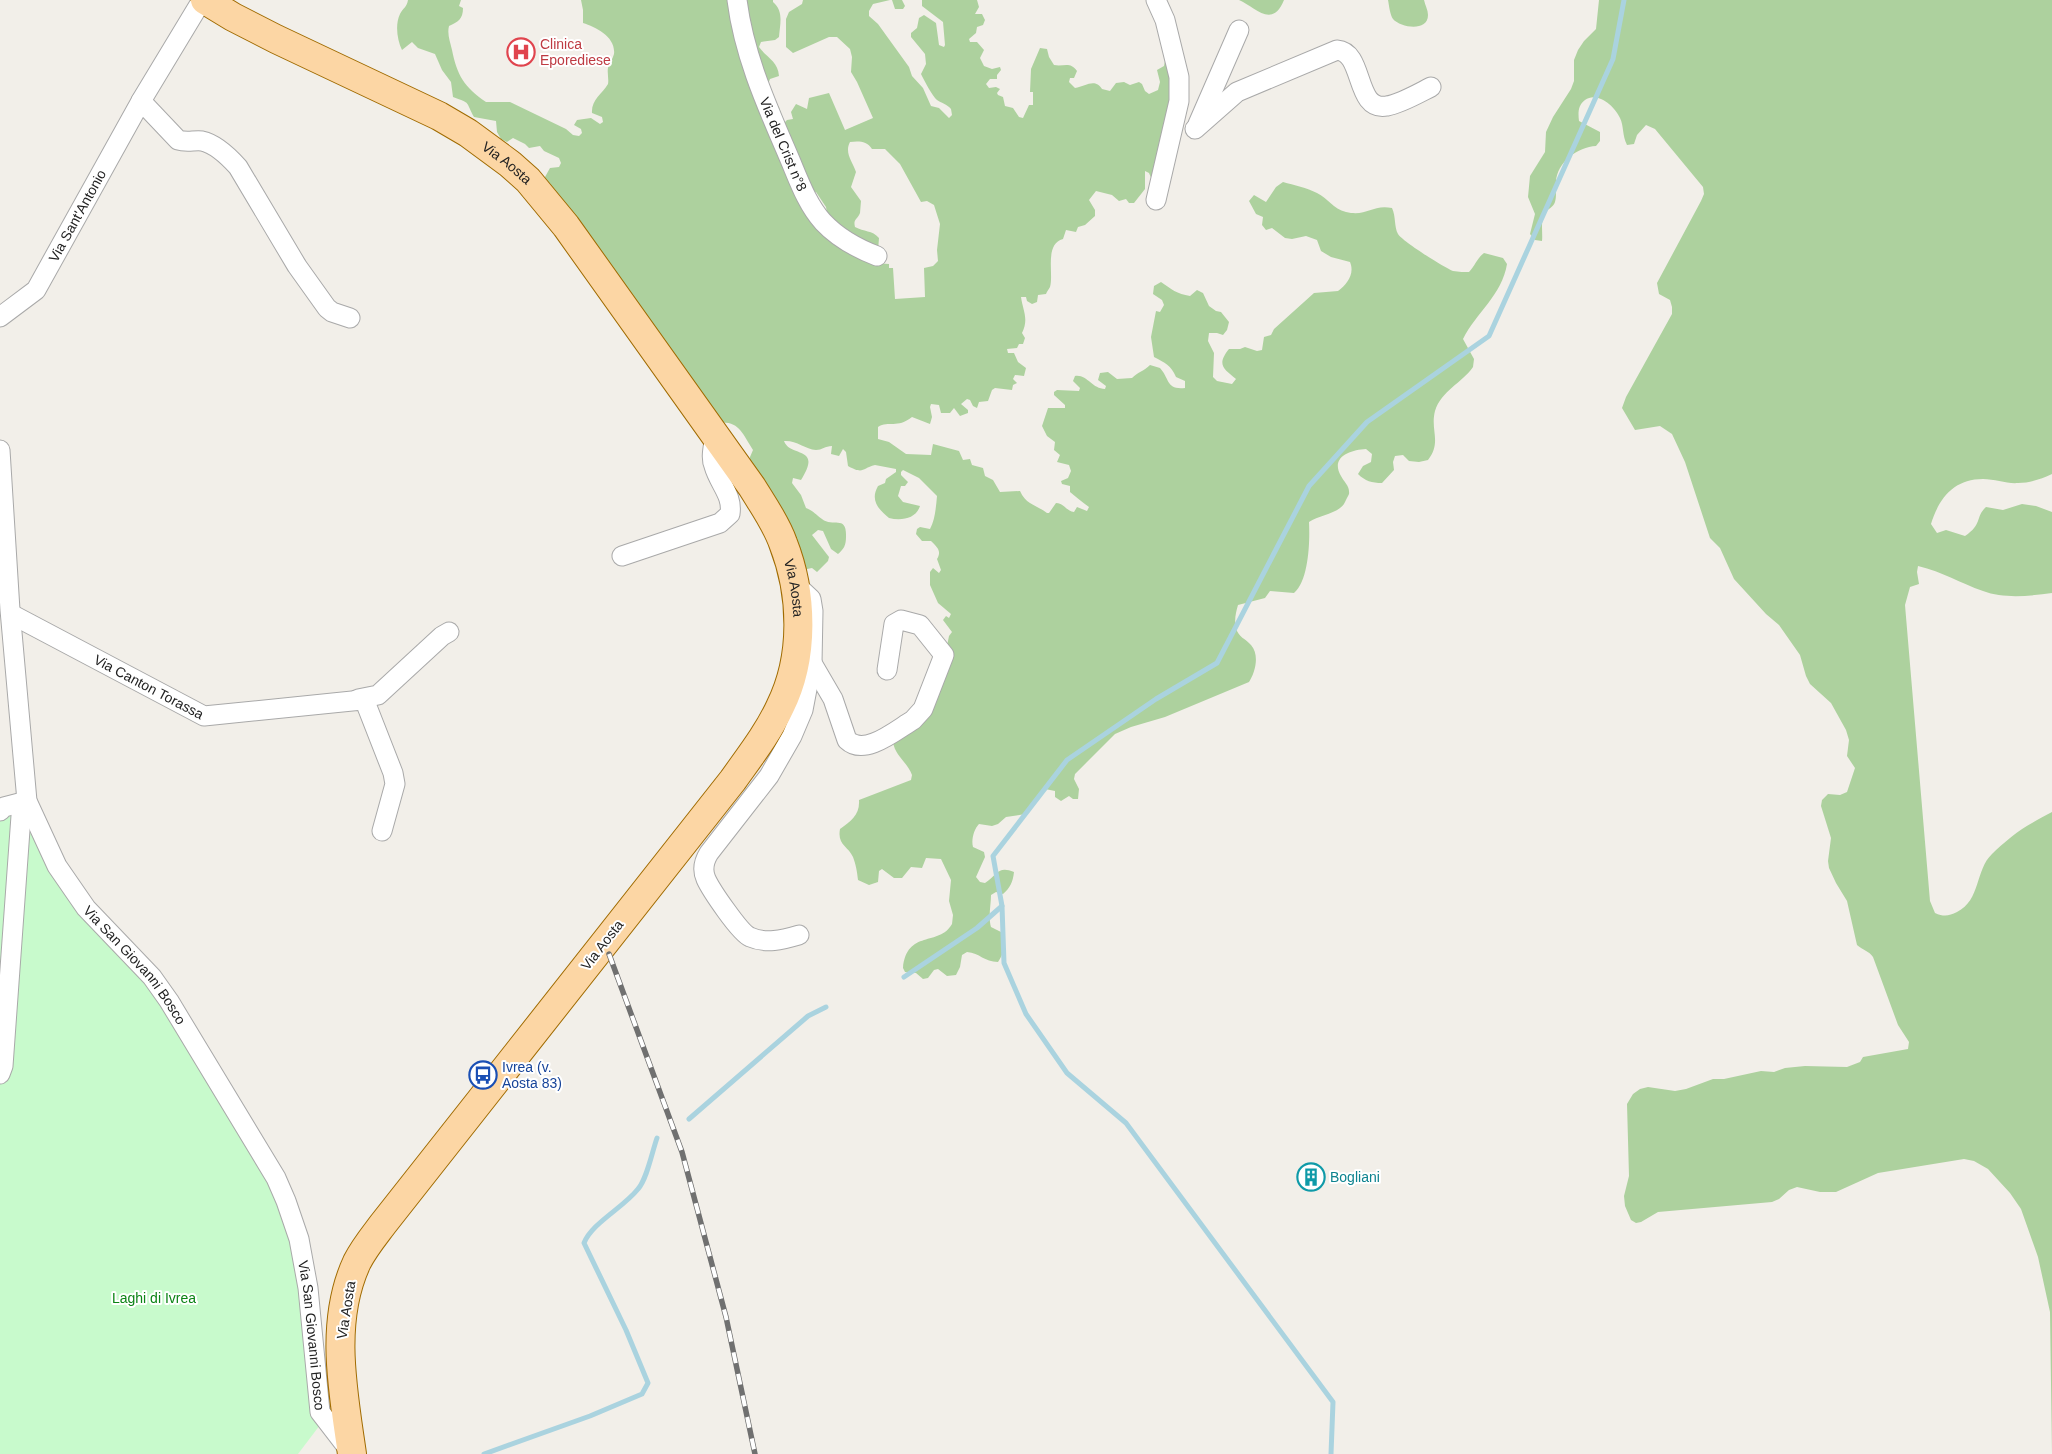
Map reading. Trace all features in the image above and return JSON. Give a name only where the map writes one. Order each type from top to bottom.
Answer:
[{"type":"main road","name":"Via Aosta","points":[[204,0],[233,18],[439,116],[468,133],[510,164],[540,194],[566,226],[752,486],[776,525],[784,543],[794,583],[798,618],[798,644],[794,667],[781,706],[767,732],[733,780],[395,1208],[358,1260],[345,1300],[340,1350],[352,1454]]},
{"type":"street","name":"Via Sant'Antonio","points":[[0,317],[36,290],[141,101],[204,0]]},
{"type":"street","name":"Via del Crist n°8","points":[[737,0],[740,25],[758,87],[808,200],[822,221],[838,236],[855,247],[877,256]]},
{"type":"street","points":[[1156,0],[1165,20],[1179,77],[1178,101],[1156,200]]},
{"type":"street","points":[[1195,130],[1239,30]]},
{"type":"street","points":[[1174,122],[1177,130],[1186,132],[1195,130],[1237,92],[1337,50],[1342,50],[1350,57],[1366,97],[1378,104],[1387,106],[1431,87]]},
{"type":"street","points":[[141,101],[194,156]]},
{"type":"street","points":[[178,140],[184,142],[203,141],[232,160],[297,266],[326,308],[350,318]]},
{"type":"street","points":[[622,556],[720,522],[730,514],[730,500],[712,459],[715,435]]},
{"type":"street","name":"Via San Giovanni Bosco","points":[[0,450],[24,802],[62,874],[86,908],[152,977],[169,1001],[276,1178],[299,1239],[308,1288],[320,1412],[352,1454]]},
{"type":"street","points":[[794,583],[811,599],[814,627],[812,663],[803,710],[792,736],[769,776],[709,853],[704,864],[706,878],[737,926],[747,937],[762,941],[775,941],[799,935]]},
{"type":"street","name":"Via Canton Torassa","points":[[11,614],[204,716],[358,700],[378,695],[442,636],[449,632]]},
{"type":"street","points":[[812,663],[833,699],[847,740],[859,746],[872,744],[914,720],[919,715],[924,709],[944,655],[920,625],[901,620],[894,624],[887,670]]},
{"type":"street","points":[[358,700],[362,700],[366,704],[393,773],[394,784],[382,831]]},
{"type":"street","points":[[0,811],[4,807],[24,802],[4,1066],[0,1074]]},
{"type":"green space","points":[[408,0],[461,0],[459,6],[463,8],[462,15],[449,26],[448,32],[456,67],[467,86],[486,102],[510,102],[566,129],[573,135],[579,136],[582,133],[581,129],[574,125],[577,120],[591,118],[600,124],[603,122],[602,117],[592,113],[592,108],[608,84],[608,68],[614,54],[612,43],[604,34],[594,27],[583,23],[581,0],[731,0],[802,203],[874,263],[889,264],[889,268],[893,268],[895,299],[925,297],[924,268],[933,266],[938,261],[937,250],[940,224],[934,205],[927,201],[921,202],[900,164],[885,149],[872,149],[865,143],[850,142],[848,150],[856,172],[851,187],[861,201],[860,213],[855,221],[855,227],[874,234],[879,238],[878,251],[865,248],[827,213],[826,207],[816,192],[808,191],[760,78],[742,0],[773,0],[779,9],[779,37],[775,40],[761,42],[759,47],[777,67],[779,76],[770,79],[768,84],[784,123],[787,120],[793,119],[791,112],[796,104],[807,109],[809,98],[829,93],[845,130],[873,118],[851,72],[852,57],[850,49],[837,37],[829,37],[793,53],[786,47],[786,19],[789,12],[802,4],[803,0],[890,0],[873,4],[869,11],[869,16],[878,24],[909,67],[912,76],[923,88],[931,106],[939,108],[949,118],[952,115],[951,109],[935,98],[921,74],[926,64],[925,54],[911,37],[911,33],[917,28],[919,18],[924,15],[936,23],[939,45],[944,47],[945,45],[943,22],[922,6],[922,0],[977,0],[979,7],[975,14],[982,14],[985,20],[983,25],[977,27],[976,33],[969,39],[970,42],[977,42],[984,50],[980,58],[984,66],[992,69],[1000,67],[1001,70],[997,75],[997,79],[990,79],[986,84],[989,88],[996,87],[1000,89],[997,93],[1003,97],[1005,106],[1013,108],[1019,117],[1023,118],[1029,105],[1033,105],[1033,92],[1030,92],[1031,69],[1040,48],[1047,49],[1054,65],[1069,65],[1077,71],[1074,78],[1070,78],[1069,82],[1075,88],[1093,83],[1102,89],[1110,91],[1116,83],[1124,82],[1130,85],[1139,82],[1149,94],[1158,90],[1160,82],[1157,70],[1164,66],[1166,56],[1178,77],[1152,180],[1149,173],[1145,171],[1145,189],[1134,203],[1129,203],[1126,199],[1119,201],[1112,195],[1096,191],[1089,200],[1095,210],[1095,216],[1085,225],[1078,227],[1076,232],[1066,230],[1063,239],[1057,242],[1054,247],[1051,260],[1050,287],[1046,294],[1038,295],[1037,302],[1032,304],[1027,301],[1026,297],[1021,297],[1025,315],[1022,333],[1025,338],[1023,344],[1019,344],[1017,348],[1007,349],[1008,353],[1014,353],[1018,362],[1026,368],[1024,376],[1015,375],[1013,379],[1017,383],[1013,385],[1012,390],[995,388],[992,390],[988,401],[979,402],[977,408],[967,399],[961,404],[968,410],[968,413],[960,416],[954,408],[950,413],[941,413],[939,405],[931,404],[932,417],[930,424],[912,417],[902,423],[886,424],[878,427],[878,439],[889,442],[906,454],[931,455],[933,444],[959,451],[963,460],[970,459],[972,465],[983,468],[985,476],[993,480],[1000,492],[1020,491],[1025,499],[1047,513],[1056,503],[1074,512],[1077,507],[1087,511],[1089,507],[1070,492],[1070,486],[1062,484],[1061,481],[1068,478],[1071,471],[1069,465],[1057,462],[1060,455],[1054,450],[1055,442],[1047,436],[1042,426],[1048,408],[1065,408],[1065,405],[1054,395],[1054,392],[1057,390],[1079,391],[1080,388],[1073,381],[1075,376],[1083,377],[1097,387],[1105,389],[1106,386],[1098,380],[1100,373],[1108,372],[1117,379],[1132,378],[1150,365],[1160,368],[1169,383],[1174,387],[1185,388],[1185,381],[1176,377],[1170,367],[1154,357],[1151,337],[1156,311],[1160,312],[1164,305],[1162,300],[1153,294],[1154,286],[1161,282],[1178,293],[1190,296],[1197,290],[1203,293],[1209,306],[1221,312],[1229,322],[1227,330],[1223,335],[1209,333],[1208,341],[1214,353],[1213,377],[1217,381],[1232,384],[1236,379],[1225,369],[1222,363],[1229,349],[1245,347],[1257,351],[1262,350],[1264,337],[1271,335],[1274,329],[1314,293],[1338,291],[1347,282],[1352,271],[1350,262],[1331,257],[1321,251],[1317,240],[1306,236],[1292,239],[1285,238],[1272,228],[1266,230],[1262,225],[1263,217],[1256,214],[1249,201],[1254,195],[1266,202],[1276,187],[1283,182],[1317,193],[1341,211],[1359,213],[1385,207],[1392,208],[1398,234],[1424,254],[1453,271],[1469,272],[1484,253],[1503,258],[1507,264],[1500,285],[1463,339],[1474,359],[1473,367],[1438,404],[1434,418],[1435,442],[1432,454],[1428,460],[1419,462],[1409,461],[1403,455],[1395,456],[1393,462],[1394,470],[1382,483],[1378,483],[1366,480],[1358,474],[1363,466],[1371,462],[1372,454],[1366,449],[1354,451],[1343,456],[1338,464],[1338,469],[1348,486],[1349,494],[1341,507],[1309,522],[1308,560],[1299,587],[1294,593],[1270,591],[1265,598],[1238,605],[1235,619],[1237,631],[1254,649],[1256,659],[1255,669],[1249,682],[1165,717],[1115,734],[1075,774],[1074,779],[1079,789],[1078,799],[1073,799],[1069,796],[1061,801],[1055,797],[1055,791],[1045,789],[1037,796],[1026,814],[1006,817],[998,824],[992,826],[979,824],[974,832],[972,844],[973,847],[984,852],[985,857],[976,877],[980,882],[985,883],[1001,870],[1014,872],[1011,884],[1003,894],[996,892],[991,895],[990,923],[991,927],[1003,933],[1002,956],[998,962],[993,962],[967,952],[962,955],[960,967],[956,975],[947,976],[938,969],[934,970],[928,978],[923,979],[916,973],[905,972],[903,968],[906,956],[911,948],[917,943],[946,931],[952,924],[953,915],[949,901],[951,880],[941,859],[926,858],[922,868],[911,867],[902,878],[894,878],[882,869],[879,871],[878,882],[869,885],[858,880],[853,857],[841,842],[839,834],[840,829],[856,814],[859,800],[911,780],[912,775],[896,751],[893,742],[904,731],[947,646],[952,632],[943,620],[946,616],[949,618],[951,614],[938,603],[930,585],[930,572],[933,568],[939,573],[941,570],[937,559],[938,549],[931,541],[922,541],[916,534],[917,529],[920,527],[930,529],[934,518],[937,496],[919,478],[903,470],[901,475],[908,482],[905,486],[901,486],[898,496],[903,502],[920,506],[915,514],[907,518],[889,518],[876,504],[875,496],[878,486],[885,483],[886,479],[896,472],[896,469],[875,465],[863,470],[857,470],[848,466],[846,452],[843,449],[839,456],[831,454],[832,446],[816,450],[784,441],[787,446],[807,457],[807,469],[801,480],[793,478],[792,483],[801,495],[806,508],[826,521],[842,524],[846,530],[845,545],[838,554],[831,549],[823,531],[818,530],[812,535],[829,557],[828,561],[817,572],[812,568],[807,569],[804,583],[750,465],[750,457],[753,450],[746,438],[735,426],[717,423],[542,177],[545,177],[550,168],[559,167],[561,163],[559,158],[544,151],[540,146],[529,148],[513,138],[507,142],[501,139],[497,132],[496,121],[474,117],[467,104],[453,97],[451,82],[442,70],[435,54],[418,48],[412,42],[402,50],[397,27],[400,14]]},
{"type":"green space","points":[[892,0],[902,0],[905,6],[903,9],[895,9]]},
{"type":"green space","points":[[1239,0],[1284,0],[1274,14],[1268,15],[1257,11]]},
{"type":"green space","points":[[1388,0],[1424,0],[1428,13],[1427,20],[1424,24],[1414,27],[1402,25],[1393,19]]},
{"type":"green space","points":[[1599,0],[2052,0],[2052,474],[2022,483],[1983,479],[1964,482],[1956,486],[1943,498],[1931,524],[1937,533],[1946,530],[1965,536],[1977,524],[1986,507],[2003,510],[2022,504],[2036,506],[2052,512],[2052,593],[2017,596],[1991,594],[1918,566],[1919,584],[1910,587],[1905,605],[1930,901],[1935,913],[1949,915],[1965,907],[1974,893],[1983,868],[1992,854],[2022,829],[2052,812],[2052,1454],[2050,1312],[2038,1257],[2021,1209],[2010,1193],[1988,1169],[1974,1161],[1964,1159],[1878,1173],[1836,1192],[1820,1192],[1797,1187],[1789,1190],[1779,1199],[1772,1202],[1658,1212],[1636,1223],[1631,1220],[1625,1206],[1624,1196],[1629,1176],[1627,1104],[1633,1094],[1640,1089],[1648,1087],[1675,1091],[1713,1079],[1724,1079],[1761,1071],[1774,1072],[1785,1068],[1805,1066],[1847,1067],[1860,1062],[1863,1057],[1908,1049],[1909,1042],[1898,1025],[1873,957],[1857,945],[1847,901],[1829,868],[1831,838],[1821,806],[1822,800],[1828,794],[1840,795],[1847,792],[1855,768],[1847,756],[1849,740],[1846,730],[1831,703],[1810,684],[1800,655],[1779,625],[1766,614],[1734,579],[1720,548],[1710,538],[1685,462],[1672,434],[1660,426],[1635,430],[1622,408],[1626,397],[1672,314],[1670,300],[1659,294],[1657,283],[1701,201],[1704,194],[1703,187],[1655,129],[1646,125],[1637,135],[1634,144],[1627,145],[1618,114],[1606,101],[1595,97],[1590,98],[1585,100],[1580,107],[1579,121],[1600,132],[1600,141],[1596,146],[1582,149],[1564,162],[1557,175],[1555,202],[1543,216],[1542,241],[1535,240],[1530,234],[1535,214],[1528,197],[1530,176],[1545,152],[1546,132],[1553,117],[1571,89],[1574,81],[1574,60],[1578,50],[1596,29]]},
{"type":"green space","name":"Laghi di Ivrea","points":[[0,804],[51,842],[288,1186],[320,1425],[298,1454],[0,1454]]},
{"type":"waterway","points":[[1331,1454],[1333,1402],[1126,1123],[1067,1073],[1026,1014],[1004,963],[1002,906],[993,856],[1067,760],[1156,699],[1217,663],[1309,486],[1367,422],[1489,336],[1613,59],[1624,0]]},
{"type":"waterway","points":[[904,977],[977,928],[1002,906]]},
{"type":"waterway","points":[[689,1119],[808,1016],[826,1007]]},
{"type":"waterway","points":[[484,1454],[590,1416],[642,1394],[648,1383],[626,1330],[584,1243],[594,1229],[632,1196],[641,1185],[657,1138]]},
{"type":"railway","points":[[609,954],[682,1152],[726,1317],[755,1454]]},
{"type":"place","name":"Clinica Eporediese","points":[[521,52]]},
{"type":"place","name":"Ivrea (v. Aosta 83)","points":[[483,1075]]},
{"type":"place","name":"Bogliani","points":[[1311,1177]]}]
